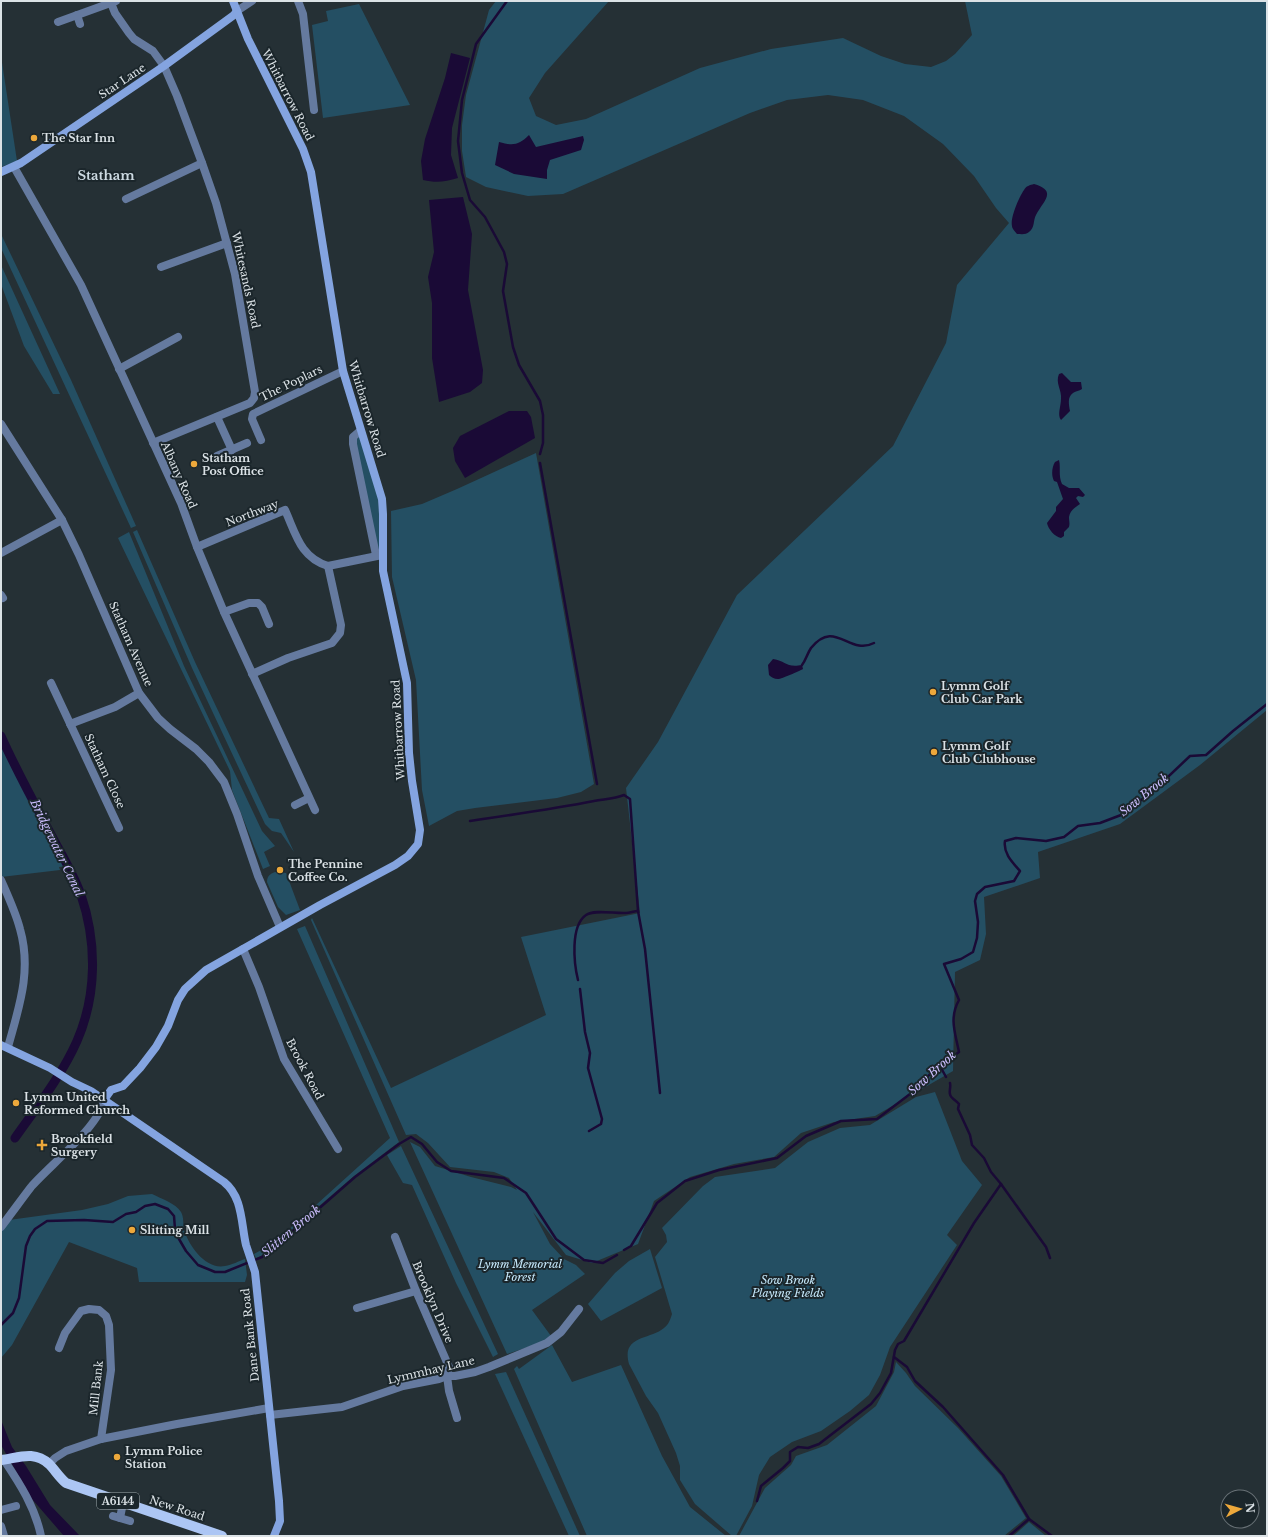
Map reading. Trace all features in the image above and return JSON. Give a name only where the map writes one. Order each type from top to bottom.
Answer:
[{"type":"main road","name":"New Road","points":[[5,1459],[22,1456],[37,1457],[49,1464],[66,1483],[222,1536]]},
{"type":"street","name":"Whitbarrow Road","points":[[1,1227],[32,1187],[93,1124],[103,1106],[104,1100],[111,1090],[123,1086],[140,1068],[156,1047],[168,1026],[178,1000],[185,989],[206,970],[395,865],[414,850],[420,838],[420,824],[412,781],[409,753],[407,682],[379,555],[383,514],[382,499],[360,431],[343,371],[311,172],[303,149],[248,39],[233,1]]},
{"type":"street","name":"Star Lane","points":[[1,172],[14,167],[164,66],[252,1]]},
{"type":"street","name":"Whitbarrow Road","points":[[298,1],[303,19],[314,110]]},
{"type":"street","points":[[58,22],[114,2]]},
{"type":"street","name":"Whitesands Road","points":[[114,2],[115,13],[129,33],[134,39],[153,51],[164,66],[202,163],[216,202],[227,243],[240,302],[255,392],[254,398],[250,403],[153,443]]},
{"type":"street","points":[[77,15],[80,24]]},
{"type":"street","points":[[126,199],[202,163]]},
{"type":"street","name":"Albany Road","points":[[14,167],[81,285],[181,503],[197,547],[224,612],[309,798],[316,810]]},
{"type":"street","points":[[161,268],[227,243]]},
{"type":"street","points":[[119,369],[178,338]]},
{"type":"street","name":"The Poplars","points":[[261,440],[252,419],[254,414],[343,371]]},
{"type":"street","points":[[217,417],[232,450]]},
{"type":"street","name":"Statham Avenue","points":[[1,424],[62,520],[79,554],[139,693],[158,718],[196,749],[209,762],[224,782],[261,883],[280,928]]},
{"type":"street","points":[[252,674],[288,658],[328,645],[335,641],[340,633],[341,625],[328,566],[379,555],[353,444],[353,437],[360,431]]},
{"type":"street","points":[[217,456],[246,443]]},
{"type":"street","name":"Northway","points":[[197,547],[285,510],[303,550],[311,558],[328,566]]},
{"type":"street","points":[[1,553],[62,520]]},
{"type":"street","points":[[224,612],[254,602],[258,603],[262,607],[269,624]]},
{"type":"street","name":"Statham Close","points":[[51,683],[119,828]]},
{"type":"street","name":"Statham Close","points":[[70,724],[115,707],[139,693]]},
{"type":"street","points":[[295,804],[309,798]]},
{"type":"street","points":[[1,880],[20,928],[26,959],[25,978],[21,1002],[5,1046]]},
{"type":"street","name":"Brook Road","points":[[243,949],[259,987],[284,1059],[338,1149]]},
{"type":"street","name":"Dane Bank Road","points":[[5,1046],[50,1068],[72,1082],[91,1091],[228,1186],[237,1201],[255,1272],[280,1514],[278,1526],[274,1536]]},
{"type":"street","name":"Brooklyn Drive","points":[[395,1237],[416,1291],[449,1367],[447,1376],[449,1391],[457,1418]]},
{"type":"street","points":[[357,1308],[416,1291]]},
{"type":"street","name":"Mill Bank","points":[[59,1348],[65,1333],[81,1311],[85,1309],[94,1309],[102,1312],[106,1316],[109,1325],[111,1370],[101,1439]]},
{"type":"street","name":"Lymmhay Lane","points":[[270,1411],[342,1407],[396,1388],[439,1380],[447,1376],[455,1376],[489,1367],[547,1343],[561,1332],[579,1309]]},
{"type":"street","points":[[49,1464],[66,1451],[101,1439],[189,1421],[270,1411]]},
{"type":"street","points":[[5,1459],[26,1494],[33,1509],[41,1536]]},
{"type":"street","points":[[124,1503],[116,1517],[130,1521]]},
{"type":"street","points":[[1,1510],[16,1506]]},
{"type":"street","points":[[1,1526],[4,1536]]},
{"type":"green space","name":"Lymm Memorial Forest","points":[[496,1],[609,1],[545,73],[529,98],[536,116],[556,125],[586,119],[700,68],[771,49],[843,38],[881,56],[905,64],[931,67],[946,61],[955,54],[972,35],[965,1],[1267,1],[1267,710],[1200,765],[1120,824],[1038,852],[1040,878],[984,897],[986,934],[980,960],[955,972],[953,1071],[875,1116],[834,1122],[801,1133],[774,1157],[734,1164],[690,1177],[654,1201],[638,1244],[592,1263],[566,1255],[533,1212],[550,1244],[564,1259],[576,1265],[585,1274],[532,1310],[551,1336],[543,1342],[507,1354],[410,1142],[420,1147],[435,1166],[517,1190],[509,1178],[494,1172],[450,1167],[428,1143],[416,1134],[406,1135],[311,920],[312,918],[391,1088],[546,1015],[521,937],[640,913],[626,788],[658,742],[737,595],[893,446],[946,343],[957,285],[1009,223],[996,208],[974,176],[943,144],[904,116],[863,100],[828,95],[787,100],[750,113],[563,194],[528,196],[486,187],[466,177],[462,151],[462,125],[466,95],[489,10]]},
{"type":"green space","points":[[359,4],[410,105],[323,118],[312,25],[328,21],[326,11]]},
{"type":"green space","points":[[1,56],[17,161],[1,167]]},
{"type":"green space","points":[[1,234],[71,380],[136,526],[131,528],[1,248]]},
{"type":"green space","points":[[1,265],[60,394],[53,394],[24,346],[1,284]]},
{"type":"green space","points":[[360,431],[377,481],[382,555],[376,555],[353,437]]},
{"type":"green space","points":[[536,453],[594,784],[581,792],[557,798],[457,811],[429,826],[422,790],[416,680],[392,577],[391,511],[422,504]]},
{"type":"green space","points":[[137,530],[195,662],[269,818],[279,819],[294,852],[281,833],[272,831],[265,824],[192,668],[133,532]]},
{"type":"green space","points":[[129,532],[184,666],[262,831],[275,846],[264,852],[270,866],[263,869],[232,790],[230,771],[118,538]]},
{"type":"green space","points":[[1,736],[13,762],[68,866],[59,867],[60,870],[1,877]]},
{"type":"green space","points":[[275,872],[286,873],[300,910],[286,915],[278,907],[267,882],[269,876]]},
{"type":"green space","points":[[305,926],[399,1142],[354,1176],[261,1256],[256,1258],[254,1254],[274,1243],[390,1138],[297,929]]},
{"type":"green space","name":"Sow Brook Playing Fields","points":[[935,1092],[962,1161],[982,1185],[947,1235],[957,1245],[890,1347],[880,1375],[869,1395],[850,1411],[821,1431],[792,1442],[770,1457],[759,1475],[752,1506],[736,1536],[732,1536],[695,1504],[680,1480],[680,1466],[676,1453],[658,1413],[646,1396],[629,1364],[629,1348],[633,1343],[664,1328],[670,1320],[672,1314],[655,1257],[667,1242],[666,1235],[662,1228],[703,1186],[715,1177],[775,1168],[808,1142],[840,1128],[870,1125],[916,1097]]},
{"type":"green space","points":[[401,1146],[498,1354],[493,1357],[456,1283],[412,1185],[403,1183],[387,1155]]},
{"type":"green space","points":[[152,1194],[172,1204],[181,1212],[186,1236],[199,1256],[205,1261],[218,1266],[225,1266],[245,1259],[247,1275],[245,1282],[139,1282],[137,1268],[69,1242],[12,1345],[1,1358],[1,1229],[9,1220],[82,1210],[108,1204],[128,1196]]},
{"type":"green space","points":[[650,1249],[662,1288],[601,1321],[588,1304],[615,1273],[629,1261]]},
{"type":"green space","points":[[552,1345],[572,1382],[621,1365],[662,1456],[690,1507],[726,1536],[587,1536],[514,1369],[517,1366],[519,1369]]},
{"type":"green space","points":[[896,1362],[915,1386],[958,1428],[1001,1476],[1026,1518],[1004,1536],[739,1536],[765,1488],[791,1465],[796,1456],[827,1445],[876,1406],[894,1372]]},
{"type":"green space","points":[[506,1372],[580,1536],[569,1536],[495,1374]]},
{"type":"green space","points":[[1029,1522],[1046,1536],[1013,1536]]},
{"type":"shaded area","points":[[451,53],[470,58],[452,128],[451,155],[458,178],[440,182],[432,182],[423,180],[421,161],[425,139],[445,78]]},
{"type":"shaded area","points":[[529,135],[536,147],[583,136],[584,140],[581,150],[550,160],[547,170],[547,179],[514,174],[495,165],[499,142],[516,144]]},
{"type":"shaded area","points":[[1034,184],[1045,190],[1047,197],[1034,219],[1031,230],[1026,234],[1017,234],[1012,228],[1012,218],[1015,208],[1025,189]]},
{"type":"shaded area","points":[[463,197],[472,234],[468,290],[483,370],[482,383],[470,392],[439,402],[432,358],[432,303],[428,277],[434,252],[429,200]]},
{"type":"shaded area","points":[[1062,373],[1071,382],[1081,382],[1082,389],[1071,395],[1069,401],[1070,411],[1061,420],[1059,413],[1061,396],[1058,377],[1059,374]]},
{"type":"shaded area","points":[[509,411],[527,411],[531,417],[535,438],[465,478],[455,461],[453,448],[460,436]]},
{"type":"shaded area","points":[[1059,460],[1062,484],[1069,488],[1079,488],[1085,495],[1083,497],[1078,496],[1076,498],[1080,504],[1071,512],[1069,517],[1069,527],[1064,532],[1064,536],[1061,538],[1052,532],[1047,523],[1056,511],[1056,507],[1063,499],[1057,482],[1054,481],[1052,474],[1055,462]]},
{"type":"shaded area","points":[[773,659],[793,666],[802,665],[803,669],[783,678],[774,678],[769,675],[768,665]]},
{"type":"shaded area","points":[[1,1420],[12,1447],[26,1466],[50,1505],[80,1536],[64,1536],[32,1499],[1,1445]]},
{"type":"waterway","points":[[507,1],[476,44],[462,100],[458,141],[462,173],[470,200],[485,217],[504,252],[507,264],[503,291],[513,347],[519,365],[540,401],[543,415],[543,443],[540,454]]},
{"type":"waterway","points":[[540,463],[597,784]]},
{"type":"waterway","points":[[802,665],[811,648],[827,636],[835,637],[857,645],[865,646],[874,643]]},
{"type":"waterway","name":"Sow Brook","points":[[624,1250],[631,1246],[657,1203],[685,1181],[719,1170],[777,1158],[806,1136],[841,1121],[877,1119],[914,1091],[932,1072],[959,1052],[954,1025],[954,1013],[959,1000],[944,964],[961,959],[973,952],[977,938],[978,922],[975,901],[977,894],[985,887],[1014,881],[1020,871],[1011,861],[1005,849],[1005,841],[1016,838],[1046,841],[1064,837],[1078,826],[1100,823],[1121,815],[1152,792],[1190,756],[1206,755],[1267,704]]},
{"type":"waterway","name":"Bridgewater Canal","points":[[1,736],[20,776],[76,882],[86,913],[92,950],[91,987],[84,1023],[77,1041],[57,1078],[15,1138]]},
{"type":"waterway","points":[[470,821],[563,807],[624,795],[630,799],[638,911],[645,949],[660,1093]]},
{"type":"waterway","points":[[578,980],[575,965],[574,946],[577,928],[581,920],[586,915],[594,912],[628,913],[638,911]]},
{"type":"waterway","points":[[580,989],[585,1032],[590,1053],[588,1068],[602,1119],[601,1124],[589,1131]]},
{"type":"waterway","points":[[940,1066],[946,1077]]},
{"type":"waterway","points":[[950,1083],[950,1095],[959,1104],[958,1109],[970,1135],[972,1145],[984,1158],[991,1172],[1046,1247],[1050,1258]]},
{"type":"waterway","name":"Slitten Brook","points":[[1,1325],[13,1313],[19,1298],[26,1246],[30,1236],[35,1229],[47,1221],[84,1220],[113,1222],[126,1214],[136,1212],[145,1206],[155,1204],[168,1209],[174,1216],[175,1229],[179,1239],[186,1251],[198,1265],[215,1272],[225,1272],[262,1257],[355,1177],[399,1144],[411,1137],[422,1144],[437,1162],[451,1171],[504,1178],[526,1193],[556,1239],[584,1260],[603,1263],[617,1255]]},
{"type":"waterway","points":[[757,1501],[761,1486],[790,1461],[790,1452],[798,1447],[808,1448],[819,1444],[871,1404],[880,1393],[891,1373],[895,1350],[898,1344],[904,1341],[974,1223],[1001,1184]]},
{"type":"waterway","points":[[894,1357],[907,1367],[915,1381],[943,1407],[1003,1475],[1029,1519],[1052,1536]]},
{"type":"waterway","points":[[1009,1536],[1029,1519]]},
{"type":"place","name":"The Star Inn","points":[[34,138]]},
{"type":"place","name":"Statham Post Office","points":[[194,464]]},
{"type":"place","name":"Lymm Golf Club Car Park","points":[[933,692]]},
{"type":"place","name":"Lymm Golf Club Clubhouse","points":[[934,752]]},
{"type":"place","name":"The Pennine Coffee Co.","points":[[280,870]]},
{"type":"place","name":"Lymm United Reformed Church","points":[[16,1103]]},
{"type":"place","name":"Brookfield Surgery","points":[[42,1145]]},
{"type":"place","name":"Slitting Mill","points":[[132,1230]]},
{"type":"place","name":"Lymm Police Station","points":[[117,1457]]},
{"type":"district","name":"Statham","points":[[106,175]]}]
